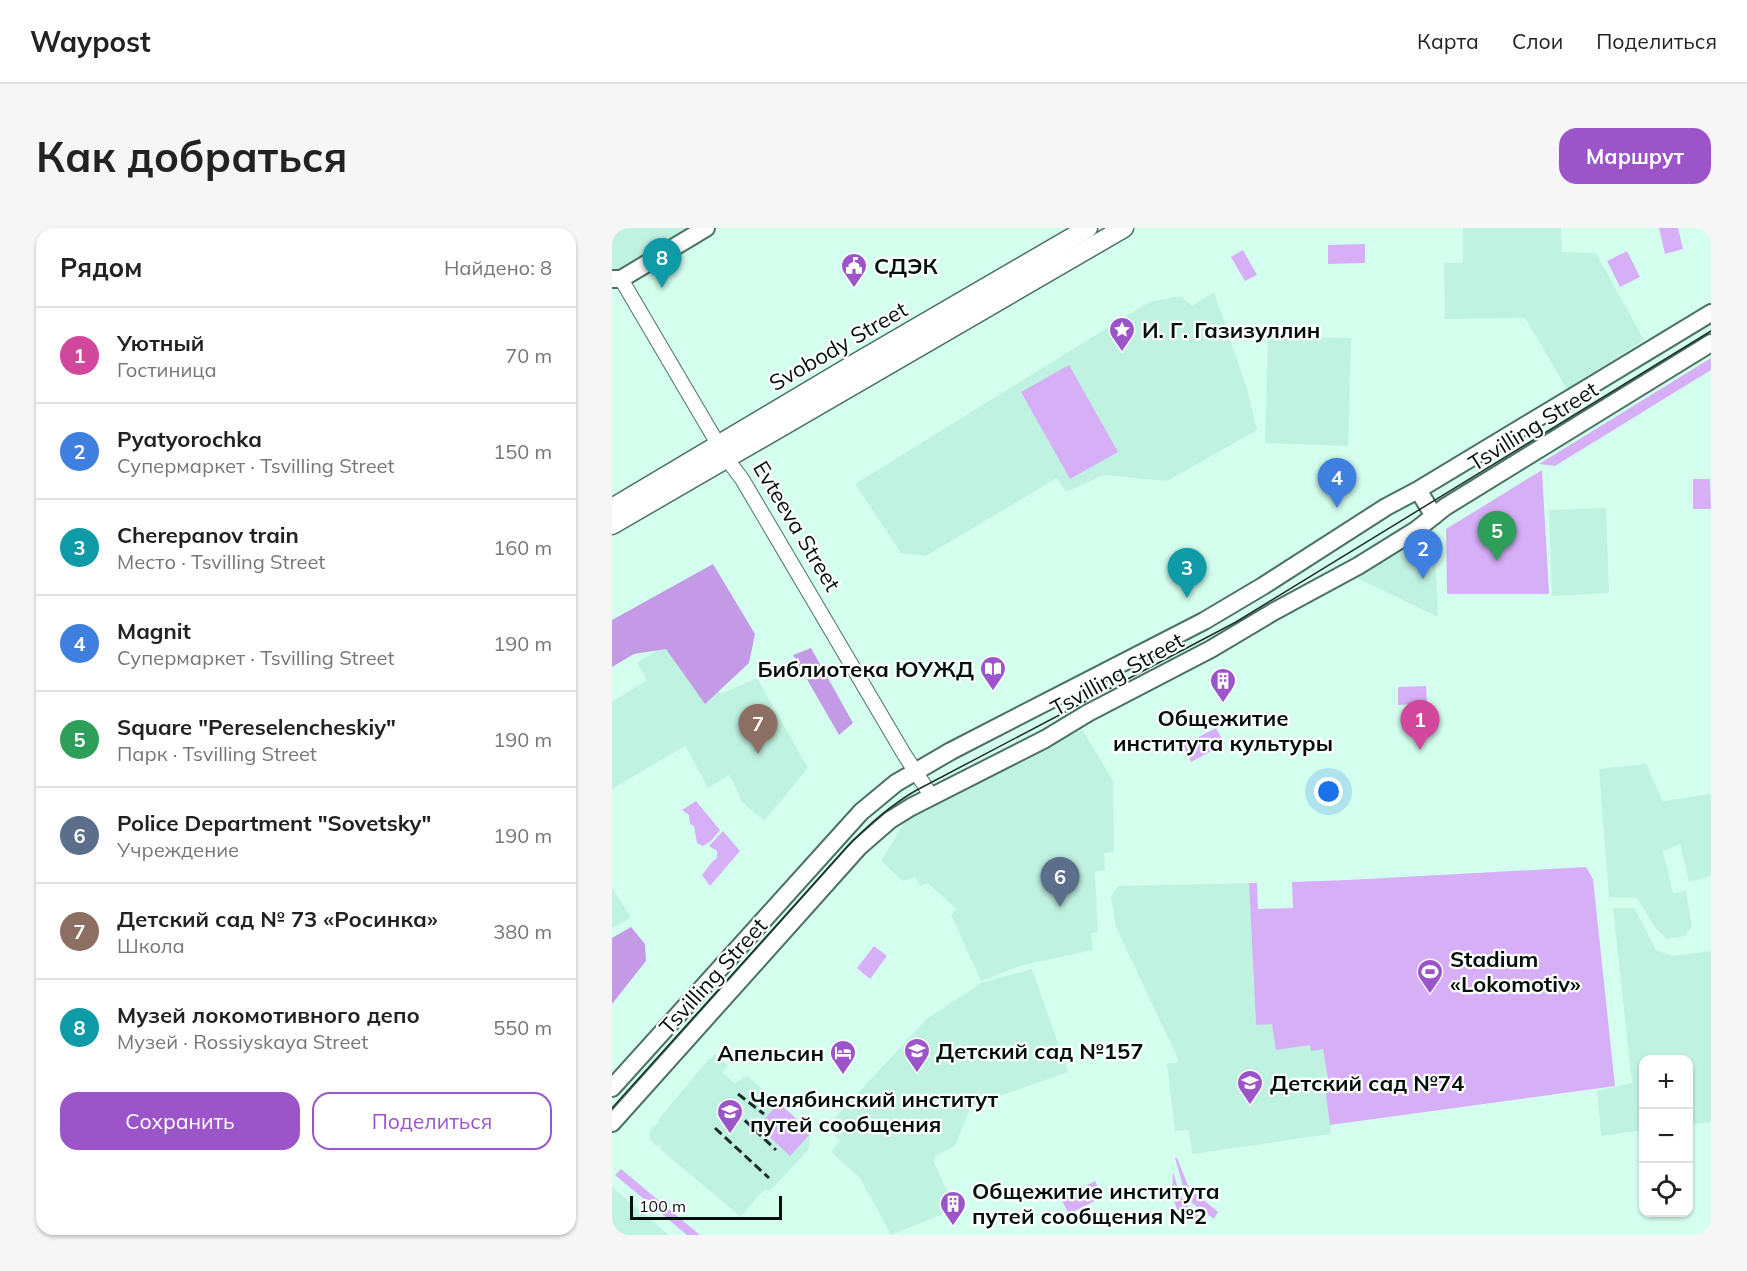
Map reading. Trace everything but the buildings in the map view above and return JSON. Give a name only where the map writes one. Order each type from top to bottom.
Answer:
[{"type":"main road","points":[[617,279],[706,228]]},
{"type":"main road","name":"Svobody Street","points":[[612,525],[722,451],[1088,228]]},
{"type":"main road","name":"Svobody Street","points":[[612,508],[722,451],[1124,228]]},
{"type":"main road","name":"Tsvilling Street","points":[[612,1088],[861,812],[888,790],[961,745],[1204,621],[1392,503],[1418,490],[1711,313]]},
{"type":"main road","name":"Tsvilling Street","points":[[612,1123],[864,842],[890,820],[1211,649],[1358,566],[1416,530],[1445,507],[1711,343]]},
{"type":"main road","points":[[1418,490],[1434,516]]},
{"type":"street","name":"Evteeva Street","points":[[617,279],[722,451],[742,479],[904,754],[932,797]]},
{"type":"shaded area","points":[[612,228],[692,228],[629,265],[612,271]]},
{"type":"shaded area","points":[[1463,228],[1561,228],[1562,252],[1596,253],[1644,340],[1567,389],[1525,318],[1445,319],[1444,263],[1463,263]]},
{"type":"shaded area","points":[[1659,228],[1678,228],[1683,249],[1665,254]]},
{"type":"shaded area","points":[[1365,244],[1365,263],[1328,264],[1328,245]]},
{"type":"shaded area","points":[[1243,250],[1257,275],[1245,281],[1231,257]]},
{"type":"shaded area","points":[[1627,251],[1640,277],[1620,287],[1607,261]]},
{"type":"shaded area","points":[[1214,292],[1247,389],[1257,430],[1167,481],[1104,475],[1066,492],[1057,478],[926,556],[901,553],[855,484],[1149,302],[1181,296],[1192,306]]},
{"type":"shaded area","points":[[1268,336],[1351,338],[1348,446],[1265,443]]},
{"type":"shaded area","points":[[1711,358],[1711,370],[1555,466],[1539,464]]},
{"type":"shaded area","points":[[1069,365],[1118,452],[1070,479],[1021,392]]},
{"type":"shaded area","points":[[1542,470],[1549,594],[1447,594],[1446,529]]},
{"type":"shaded area","points":[[1693,479],[1710,479],[1711,509],[1693,509]]},
{"type":"shaded area","points":[[1606,508],[1609,593],[1552,596],[1549,510]]},
{"type":"shaded area","points":[[1434,529],[1438,617],[1355,577]]},
{"type":"shaded area","points":[[713,564],[755,634],[749,663],[705,704],[666,649],[634,654],[612,667],[612,620]]},
{"type":"shaded area","points":[[681,635],[721,694],[757,678],[808,768],[764,821],[741,801],[729,775],[708,788],[685,746],[612,789],[612,702],[647,680],[637,663]]},
{"type":"shaded area","points":[[811,648],[853,723],[839,735],[793,655]]},
{"type":"shaded area","points":[[1426,686],[1427,703],[1398,705],[1398,687]]},
{"type":"shaded area","points":[[1216,728],[1225,744],[1191,762],[1183,745]]},
{"type":"shaded area","points":[[1082,729],[1113,781],[1114,852],[1104,853],[1105,870],[1095,872],[1098,932],[1091,933],[1093,950],[1019,966],[981,981],[951,915],[956,909],[928,883],[920,886],[915,877],[903,881],[881,861],[906,820]]},
{"type":"shaded area","points":[[1646,764],[1663,801],[1711,794],[1711,876],[1689,882],[1680,844],[1663,851],[1673,893],[1686,891],[1692,926],[1685,936],[1667,939],[1656,929],[1637,898],[1609,897],[1599,769]]},
{"type":"shaded area","points":[[696,801],[720,830],[711,841],[703,846],[697,843],[689,815],[682,810]]},
{"type":"shaded area","points":[[723,831],[740,851],[710,886],[702,875],[717,858],[717,851],[709,846]]},
{"type":"shaded area","name":"Stadium «Lokomotiv»","points":[[1586,867],[1593,879],[1615,1086],[1330,1125],[1325,1087],[1329,1086],[1323,1049],[1311,1051],[1310,1045],[1276,1050],[1272,1024],[1256,1025],[1249,883],[1257,883],[1258,909],[1293,908],[1292,882]]},
{"type":"shaded area","points":[[1249,883],[1256,1025],[1272,1023],[1310,1045],[1323,1049],[1329,1086],[1326,1087],[1331,1134],[1192,1154],[1189,1130],[1175,1131],[1167,1064],[1178,1062],[1178,1059],[1116,927],[1111,896],[1118,886]]},
{"type":"shaded area","points":[[612,887],[631,918],[612,928]]},
{"type":"shaded area","points":[[1613,908],[1634,908],[1656,950],[1673,956],[1711,951],[1711,1122],[1693,1124],[1693,1055],[1639,1055],[1639,1131],[1601,1136],[1597,1091],[1632,1083]]},
{"type":"shaded area","points":[[631,927],[645,944],[646,961],[612,1004],[612,938]]},
{"type":"shaded area","points":[[874,946],[887,956],[870,979],[857,968]]},
{"type":"shaded area","points":[[1032,969],[1068,1072],[971,1106],[955,1146],[938,1154],[933,1160],[955,1209],[891,1235],[860,1178],[831,1152],[840,1140],[826,1127],[928,1018],[981,983]]},
{"type":"shaded area","name":"Челябинский институт путей сообщения","points":[[715,1054],[728,1066],[722,1072],[735,1084],[744,1076],[749,1077],[810,1131],[809,1149],[770,1191],[766,1189],[758,1196],[741,1217],[650,1139],[652,1127],[660,1122],[658,1120]]},
{"type":"shaded area","points":[[779,1103],[810,1131],[810,1134],[790,1156],[758,1126]]},
{"type":"shaded area","points":[[1175,1158],[1177,1158],[1189,1188],[1218,1212],[1214,1219],[1186,1196]]},
{"type":"shaded area","points":[[621,1169],[700,1235],[687,1235],[615,1175]]},
{"type":"shaded area","points":[[1173,1172],[1184,1201],[1207,1221],[1202,1224],[1177,1209],[1172,1195]]},
{"type":"shaded area","points":[[1095,1181],[1103,1197],[1069,1214],[1061,1199]]},
{"type":"shaded area","points":[[612,1187],[669,1235],[612,1235]]},
{"type":"tram line","points":[[612,1108],[846,848],[896,804],[915,791],[1236,622],[1711,331]]},
{"type":"railway","points":[[738,1094],[764,1114]]},
{"type":"railway","points":[[735,1111],[776,1150]]},
{"type":"railway","points":[[715,1128],[769,1178]]},
{"type":"place","name":"Музей локомотивного депо","points":[[662,288]]},
{"type":"place","name":"СДЭК","points":[[854,289]]},
{"type":"place","name":"И. Г. Газизуллин","points":[[1122,353]]},
{"type":"place","name":"Magnit","points":[[1337,508]]},
{"type":"place","name":"Square \"Pereselencheskiy\"","points":[[1497,561]]},
{"type":"place","name":"Pyatyorochka","points":[[1423,579]]},
{"type":"place","name":"Cherepanov train","points":[[1187,598]]},
{"type":"place","name":"Библиотека ЮУЖД","points":[[993,692]]},
{"type":"place","name":"Общежитие института культуры","points":[[1223,704]]},
{"type":"place","name":"Уютный","points":[[1420,750]]},
{"type":"place","name":"Детский сад № 73 «Росинка»","points":[[758,754]]},
{"type":"place","name":"Police Department \"Sovetsky\"","points":[[1060,907]]},
{"type":"place","name":"Stadium «Lokomotiv»","points":[[1430,995]]},
{"type":"place","name":"Детский сад №157","points":[[917,1074]]},
{"type":"place","name":"Апельсин","points":[[843,1076]]},
{"type":"place","name":"Детский сад №74","points":[[1250,1106]]},
{"type":"place","name":"Челябинский институт путей сообщения","points":[[730,1135]]},
{"type":"place","name":"Общежитие института путей сообщения №2","points":[[953,1227]]}]
